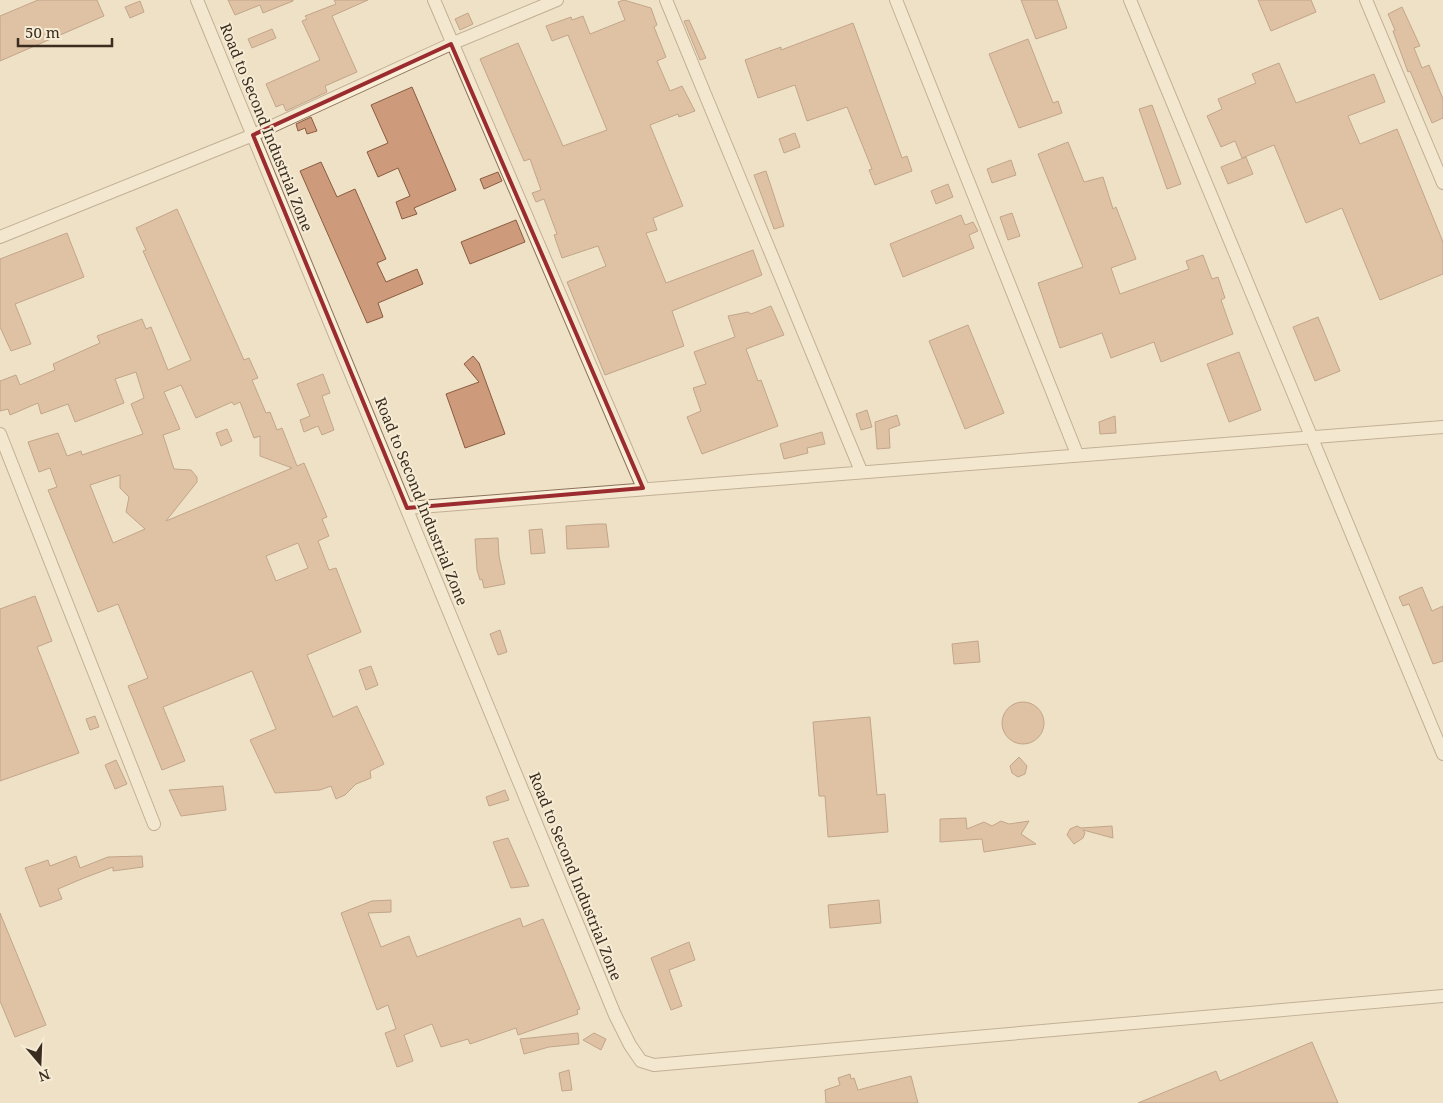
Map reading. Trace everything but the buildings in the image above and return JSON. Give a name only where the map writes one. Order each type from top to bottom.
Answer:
[{"type":"street","name":"Road to Second Industrial Zone","points":[[197,0],[615,1015],[641,1061],[654,1065],[1443,996]]},
{"type":"street","points":[[434,0],[451,44],[643,488]]},
{"type":"street","points":[[0,236],[253,135],[451,44],[557,0]]},
{"type":"street","points":[[666,0],[860,471]]},
{"type":"street","points":[[896,0],[1077,454]]},
{"type":"street","points":[[1130,0],[1443,754]]},
{"type":"street","points":[[1366,0],[1443,183]]},
{"type":"street","points":[[407,508],[1077,454],[1443,427]]},
{"type":"street","points":[[0,434],[154,824]]},
{"type":"highlighted area","points":[[451,44],[643,488],[407,508],[253,135]]}]
